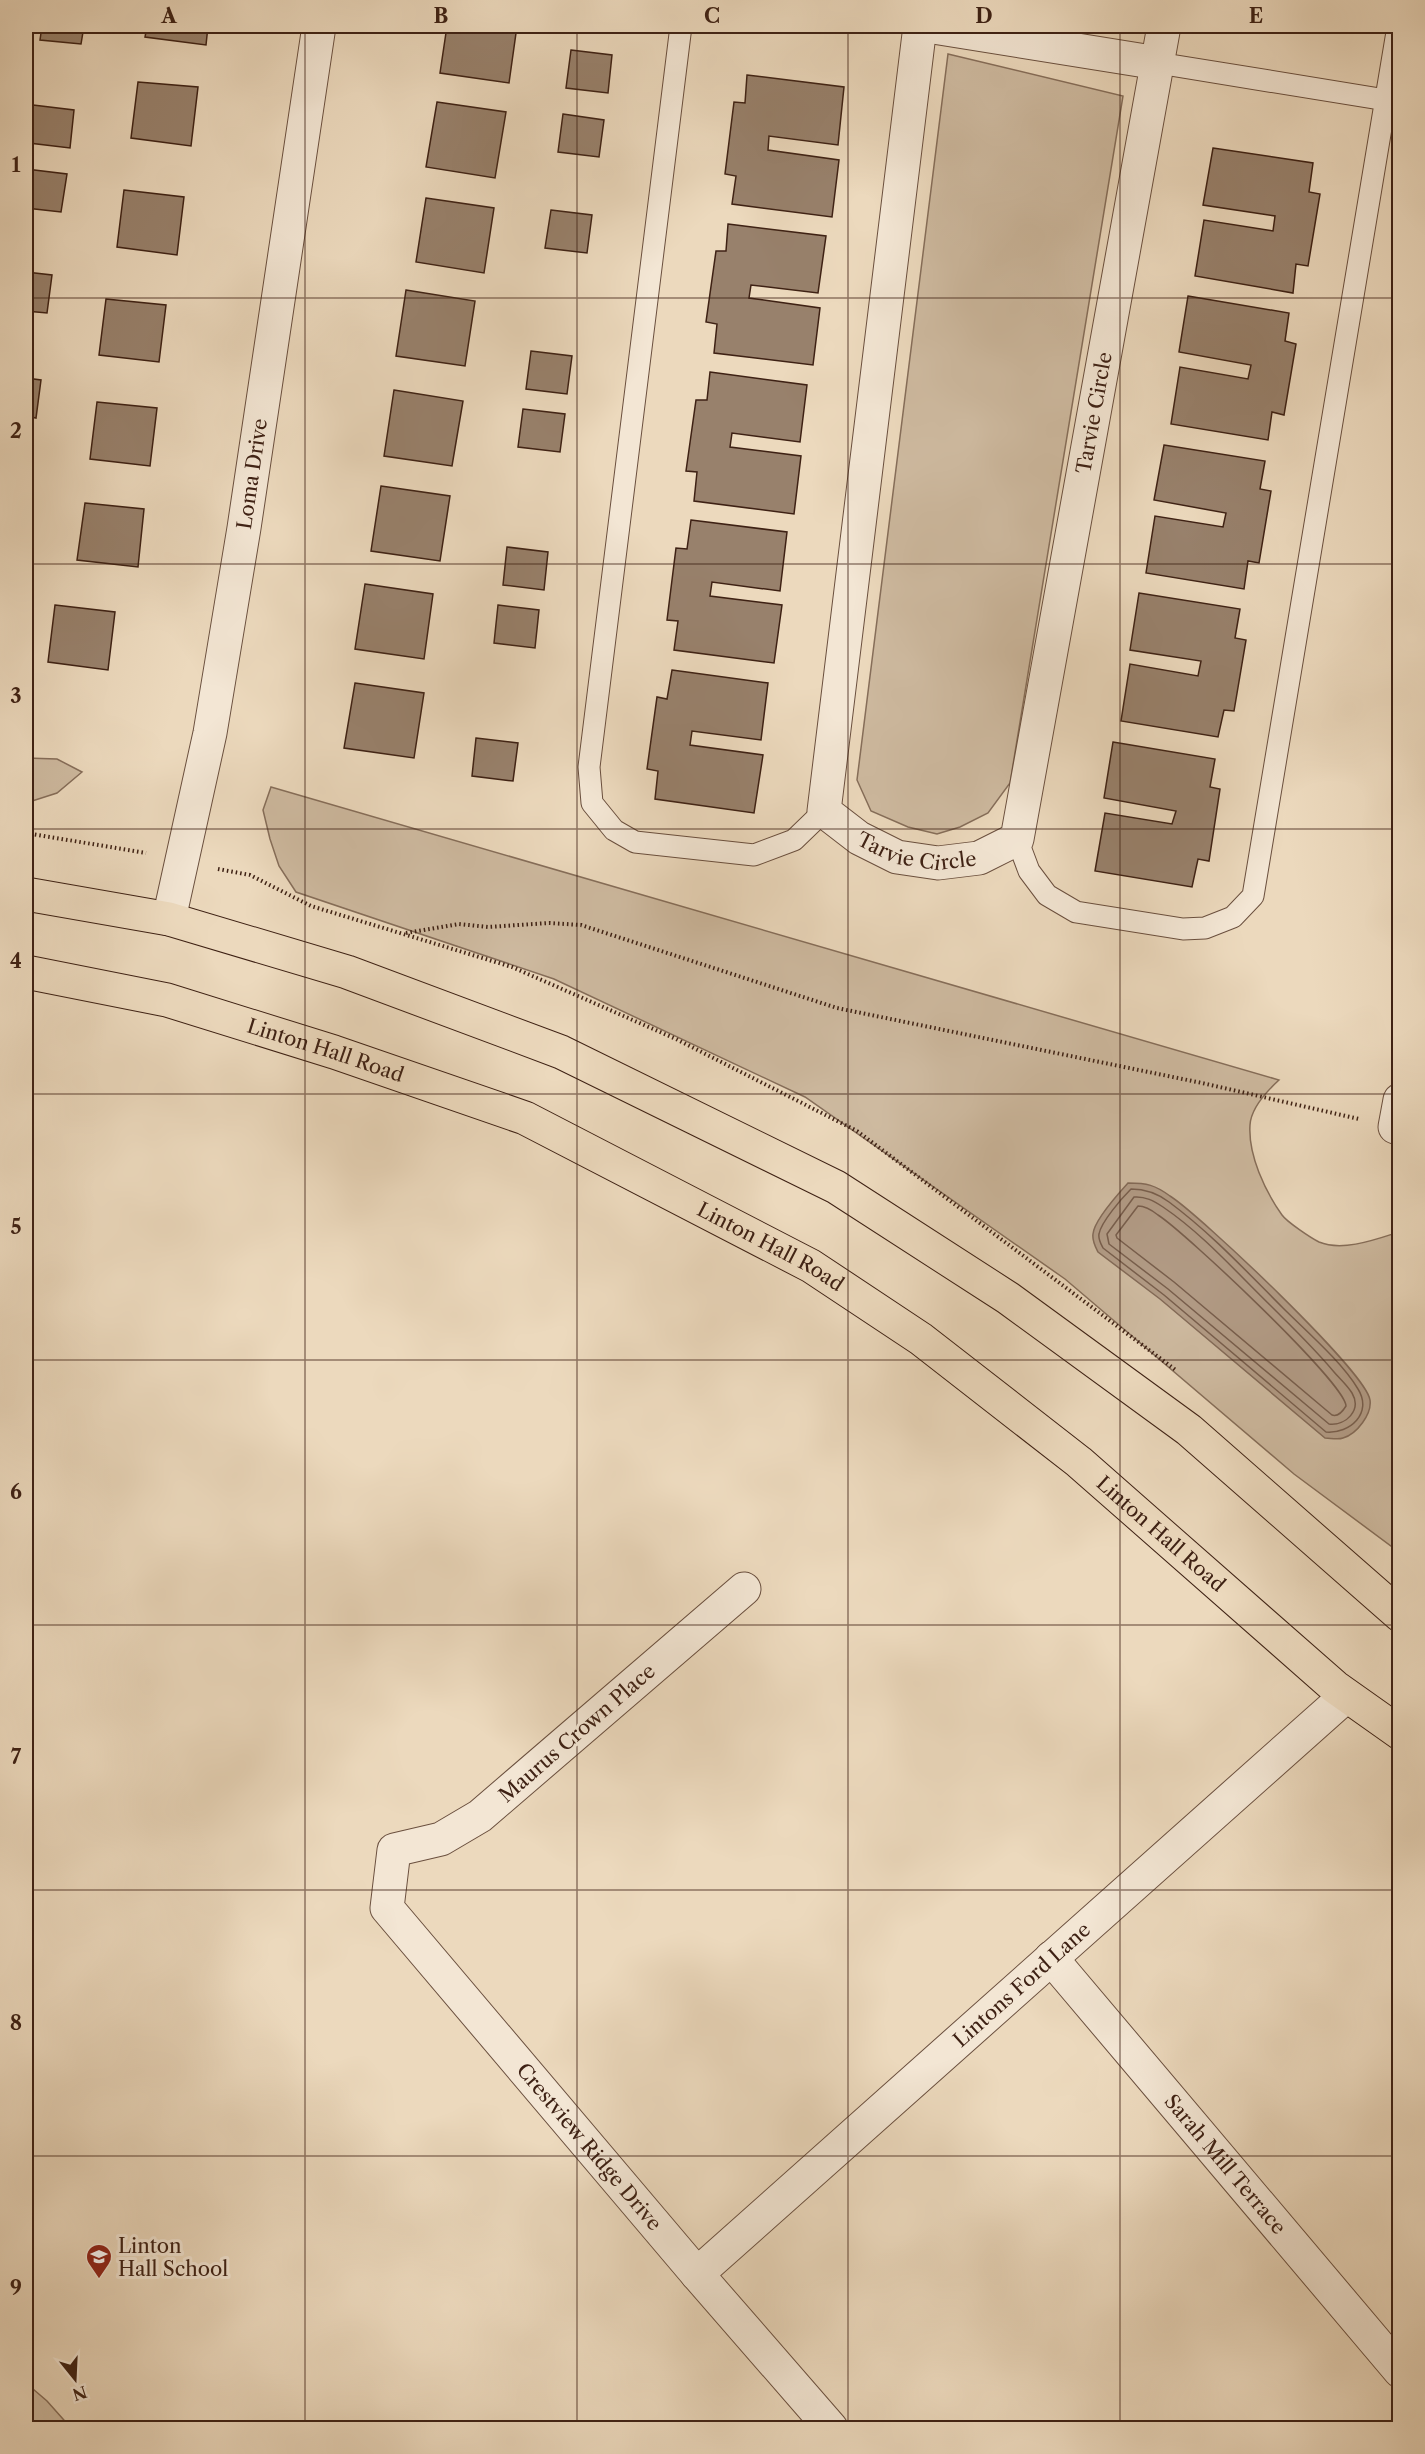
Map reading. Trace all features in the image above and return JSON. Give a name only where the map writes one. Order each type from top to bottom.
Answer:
[{"type":"main road","points":[[26,894],[169,919],[347,972],[561,1052],[836,1187],[1008,1298],[1189,1430],[1400,1615]]},
{"type":"main road","name":"Linton Hall Road","points":[[26,972],[167,1000],[334,1052],[525,1118],[810,1266],[921,1339],[1079,1462],[1346,1696],[1400,1733]]},
{"type":"street","name":"Loma Drive","points":[[169,919],[210,733],[244,528],[319,26]]},
{"type":"street","points":[[824,811],[920,26]]},
{"type":"street","points":[[927,26],[1158,63]]},
{"type":"street","name":"Tarvie Circle","points":[[824,811],[859,838],[897,857],[938,863],[979,858],[1017,839],[1164,26]]},
{"type":"street","name":"Maurus Crown Place","points":[[394,1850],[441,1839],[480,1816],[744,1589]]},
{"type":"street","name":"Lintons Ford Lane","points":[[697,2274],[1346,1696]]},
{"type":"street","name":"Crestview Ridge Drive","points":[[394,1850],[387,1908],[697,2274],[831,2428]]},
{"type":"street","name":"Sarah Mill Terrace","points":[[1051,1958],[1400,2371]]},
{"type":"lane","points":[[681,26],[589,767],[592,804],[614,830],[635,842],[754,855],[794,840],[824,811]]},
{"type":"lane","points":[[1017,839],[1029,871],[1047,895],[1076,912],[1183,929],[1205,928],[1233,917],[1253,896],[1398,26]]},
{"type":"lane","points":[[1158,63],[1386,100]]},
{"type":"path","points":[[26,833],[121,848]]},
{"type":"path","points":[[404,934],[459,924],[488,927],[549,923],[581,925],[837,1008],[1202,1083],[1398,1118]]},
{"type":"shaded area","points":[[948,54],[1123,96],[1010,783],[988,813],[960,827],[937,834],[908,827],[871,811],[857,780]]},
{"type":"shaded area","points":[[26,758],[57,759],[82,772],[57,793],[26,803]]},
{"type":"shaded area","points":[[271,787],[1279,1080],[1256,1106],[1251,1119],[1250,1136],[1259,1172],[1282,1215],[1294,1226],[1328,1245],[1360,1243],[1399,1232],[1399,1552],[1294,1474],[1065,1279],[805,1097],[554,979],[296,892],[279,866],[263,810]]},
{"type":"shaded area","points":[[26,2383],[47,2401],[71,2428],[26,2428]]},
{"type":"water","points":[[1128,1183],[1155,1187],[1187,1209],[1313,1328],[1361,1384],[1370,1400],[1369,1411],[1358,1428],[1343,1438],[1325,1438],[1160,1299],[1098,1252],[1093,1239],[1094,1228],[1107,1207]]},
{"type":"building","points":[[42,26],[84,26],[81,44],[40,40]]},
{"type":"building","points":[[147,26],[208,26],[206,45],[145,37]]},
{"type":"building","points":[[447,26],[517,26],[509,83],[440,73]]},
{"type":"building","points":[[571,50],[612,55],[608,93],[566,88]]},
{"type":"building","points":[[747,75],[844,87],[838,145],[769,136],[768,150],[839,160],[832,217],[732,204],[736,176],[725,174],[734,102],[745,103]]},
{"type":"building","points":[[138,82],[198,87],[191,146],[131,138]]},
{"type":"building","points":[[437,102],[506,112],[495,178],[426,167]]},
{"type":"building","points":[[33,105],[74,110],[70,148],[29,143]]},
{"type":"building","points":[[563,114],[604,120],[599,157],[558,152]]},
{"type":"building","points":[[1213,148],[1313,163],[1309,192],[1320,194],[1308,266],[1296,264],[1293,293],[1195,276],[1204,220],[1273,231],[1275,216],[1203,205]]},
{"type":"building","points":[[26,169],[67,174],[61,212],[26,208]]},
{"type":"building","points":[[124,190],[184,197],[177,255],[117,247]]},
{"type":"building","points":[[426,198],[494,208],[484,273],[416,262]]},
{"type":"building","points":[[551,210],[592,215],[587,253],[545,248]]},
{"type":"building","points":[[728,224],[826,236],[818,293],[751,285],[749,298],[820,308],[813,365],[714,353],[717,324],[706,322],[716,251],[726,251]]},
{"type":"building","points":[[26,272],[52,275],[47,313],[26,311]]},
{"type":"building","points":[[406,290],[475,301],[465,366],[396,356]]},
{"type":"building","points":[[1188,296],[1289,313],[1285,341],[1296,344],[1284,415],[1272,412],[1268,440],[1171,424],[1180,367],[1248,379],[1251,365],[1179,352]]},
{"type":"building","points":[[106,299],[166,305],[159,362],[99,355]]},
{"type":"building","points":[[531,351],[572,356],[567,394],[526,389]]},
{"type":"building","points":[[710,372],[807,385],[800,442],[732,433],[730,447],[801,456],[794,514],[694,501],[697,472],[686,471],[696,400],[707,400]]},
{"type":"building","points":[[26,378],[41,380],[36,418],[26,416]]},
{"type":"building","points":[[394,390],[463,401],[452,466],[384,456]]},
{"type":"building","points":[[97,402],[157,408],[150,466],[90,459]]},
{"type":"building","points":[[523,409],[565,414],[560,452],[518,447]]},
{"type":"building","points":[[1164,445],[1265,461],[1260,489],[1271,491],[1259,563],[1248,561],[1244,589],[1146,573],[1155,516],[1223,527],[1226,513],[1154,500]]},
{"type":"building","points":[[381,486],[450,496],[440,561],[371,551]]},
{"type":"building","points":[[85,503],[144,509],[138,567],[77,560]]},
{"type":"building","points":[[691,520],[787,532],[780,591],[712,582],[710,596],[782,605],[774,663],[674,650],[678,621],[667,620],[676,548],[687,549]]},
{"type":"building","points":[[507,547],[548,552],[544,590],[503,585]]},
{"type":"building","points":[[365,584],[433,594],[424,659],[355,649]]},
{"type":"building","points":[[1139,593],[1240,609],[1235,638],[1246,640],[1234,711],[1224,710],[1218,737],[1121,721],[1130,664],[1198,676],[1201,661],[1130,650]]},
{"type":"building","points":[[55,605],[115,612],[108,670],[48,662]]},
{"type":"building","points":[[498,605],[539,610],[535,648],[494,643]]},
{"type":"building","points":[[672,670],[768,683],[761,740],[692,731],[690,745],[763,755],[754,813],[655,799],[658,771],[647,769],[657,697],[667,699]]},
{"type":"building","points":[[355,683],[424,693],[414,758],[344,748]]},
{"type":"building","points":[[476,738],[518,743],[513,781],[472,776]]},
{"type":"building","points":[[1113,742],[1215,759],[1210,787],[1220,789],[1209,861],[1198,859],[1192,887],[1095,871],[1105,813],[1172,824],[1176,811],[1104,798]]},
{"type":"place","name":"Linton Hall School","points":[[99,2280]]}]
